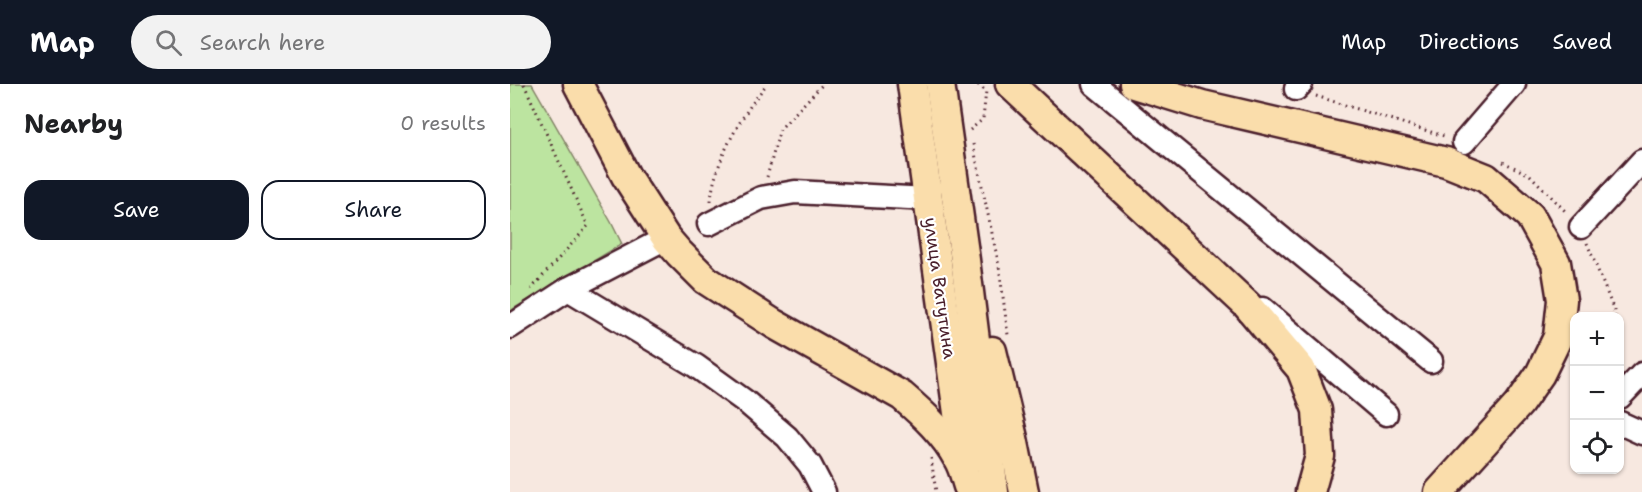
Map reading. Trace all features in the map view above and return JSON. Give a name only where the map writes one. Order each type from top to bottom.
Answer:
[{"type":"main road","points":[[578,84],[626,176],[666,238],[706,280],[743,305],[902,396],[924,415],[942,436],[977,490]]},
{"type":"main road","name":"улица Ватутина","points":[[912,84],[928,199],[977,490]]},
{"type":"main road","name":"улица Ватутина","points":[[940,84],[965,260],[977,490]]},
{"type":"main road","points":[[1134,84],[1202,105],[1446,162],[1486,178],[1530,216],[1556,263],[1562,300],[1558,337],[1540,374],[1519,404],[1439,492]]},
{"type":"main road","points":[[998,88],[1247,305],[1301,369],[1317,410],[1320,456],[1310,492]]},
{"type":"main road","points":[[965,260],[995,362],[1024,492]]},
{"type":"street","points":[[1094,84],[1431,361]]},
{"type":"street","points":[[1464,142],[1514,84]]},
{"type":"street","points":[[1581,227],[1642,161]]},
{"type":"street","points":[[709,224],[761,198],[795,192],[928,199]]},
{"type":"street","points":[[510,327],[568,289],[666,238]]},
{"type":"street","points":[[568,289],[696,366],[746,402],[787,437],[810,465],[824,492]]},
{"type":"street","points":[[1247,305],[1262,309],[1386,414]]},
{"type":"street","points":[[1624,393],[1642,374]]},
{"type":"street","points":[[1624,425],[1642,433]]},
{"type":"path","points":[[524,84],[588,226],[528,292]]},
{"type":"path","points":[[709,224],[711,191],[728,142],[767,84]]},
{"type":"path","points":[[761,198],[780,129],[823,84]]},
{"type":"path","points":[[970,130],[983,119],[998,88],[977,84]]},
{"type":"path","points":[[972,141],[999,266],[1009,344]]},
{"type":"green space","points":[[510,84],[532,84],[622,244],[513,309],[510,315]]}]
